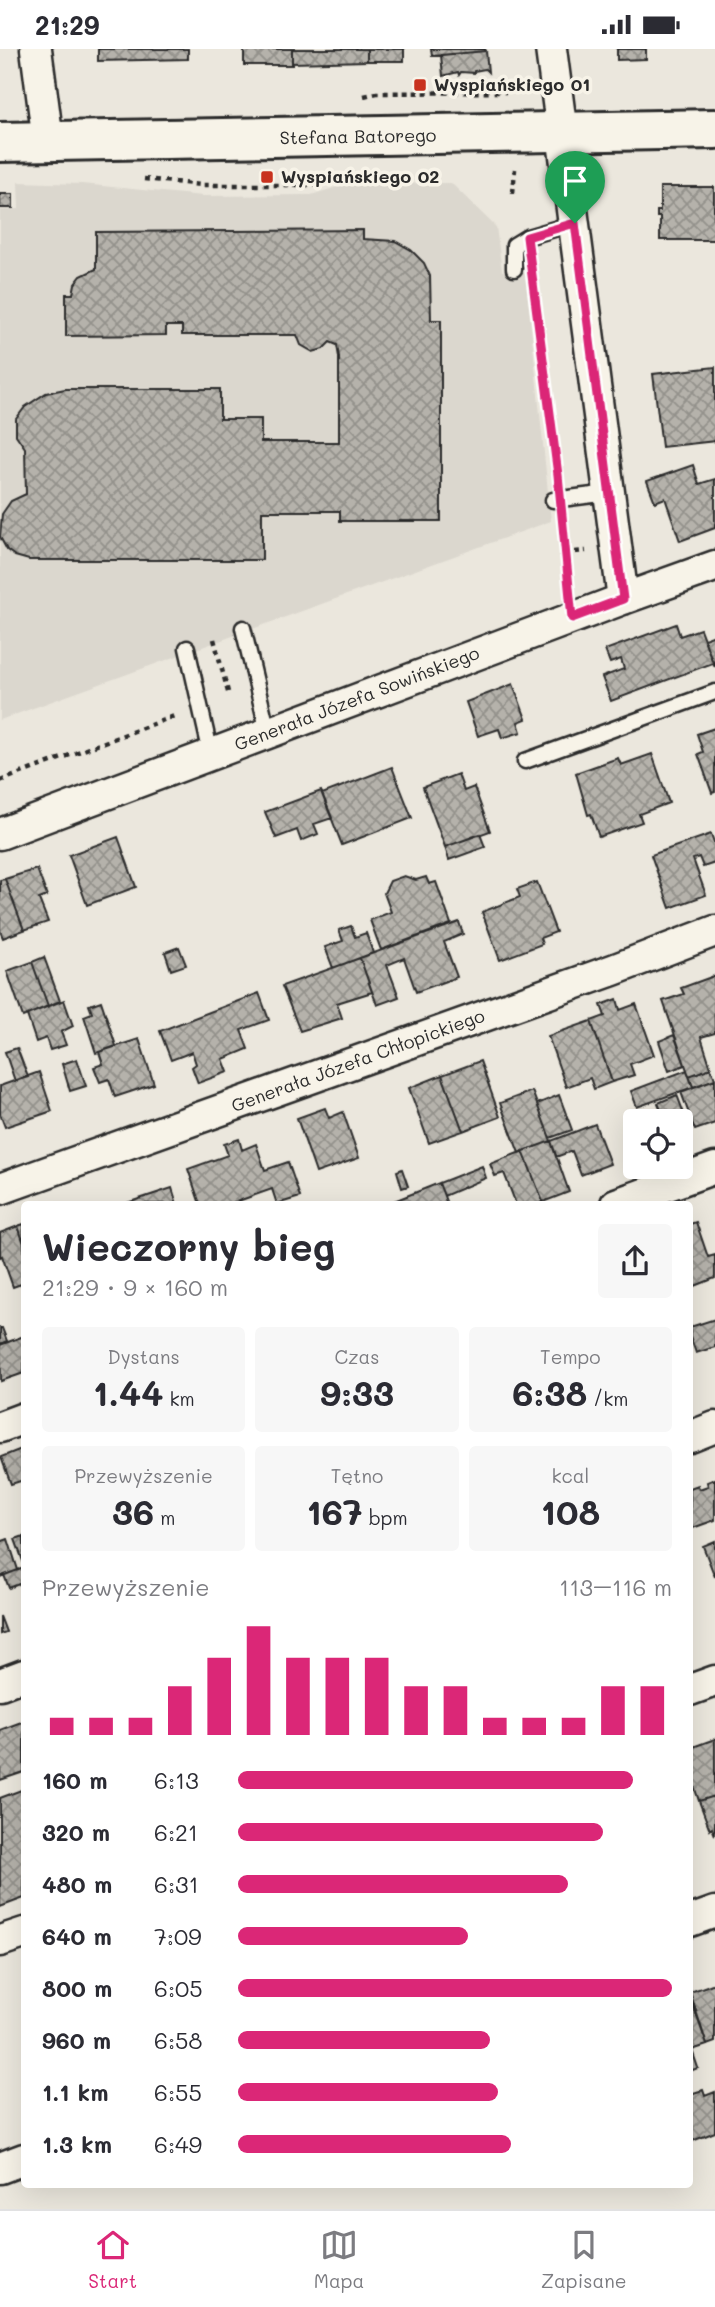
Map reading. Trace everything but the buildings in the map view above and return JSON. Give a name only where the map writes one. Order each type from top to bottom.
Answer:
[{"type":"street","points":[[36,49],[48,141]]},
{"type":"street","points":[[551,49],[623,599]]},
{"type":"street","name":"Stefana Batorego","points":[[0,142],[715,129]]},
{"type":"street","name":"Generała Józefa Sowińskiego","points":[[0,834],[715,566]]},
{"type":"street","name":"Generała Józefa Chłopickiego","points":[[0,1189],[600,975],[715,931]]},
{"type":"street","points":[[624,1201],[715,1168]]},
{"type":"street","points":[[0,1427],[21,1419]]},
{"type":"street","points":[[693,1436],[715,1427]]},
{"type":"street","points":[[0,1684],[21,1676]]},
{"type":"street","points":[[693,1689],[715,1681]]},
{"type":"street","points":[[693,1920],[715,1912]]},
{"type":"street","points":[[0,1941],[21,1934]]},
{"type":"street","points":[[0,2168],[21,2160]]},
{"type":"lane","points":[[514,269],[514,245],[527,237],[575,223]]},
{"type":"lane","points":[[557,499],[609,493]]},
{"type":"lane","points":[[243,628],[268,732]]},
{"type":"lane","points":[[187,648],[211,754]]},
{"type":"lane","points":[[524,761],[715,692]]},
{"type":"path","points":[[377,93],[518,92],[557,89]]},
{"type":"path","points":[[527,237],[572,618]]},
{"type":"path","points":[[215,639],[229,696]]},
{"type":"path","points":[[0,781],[257,686]]},
{"type":"shaded area","points":[[18,182],[82,184],[203,196],[311,195],[347,184],[451,183],[496,227],[502,271],[525,269],[551,521],[0,720],[0,210],[19,209]]},
{"type":"place","name":"Wyspiańskiego 01","points":[[420,85]]},
{"type":"place","name":"Wyspiańskiego 02","points":[[267,177]]},
{"type":"route","points":[[575,223],[623,599],[572,618],[558,475],[527,237],[575,223]]}]
